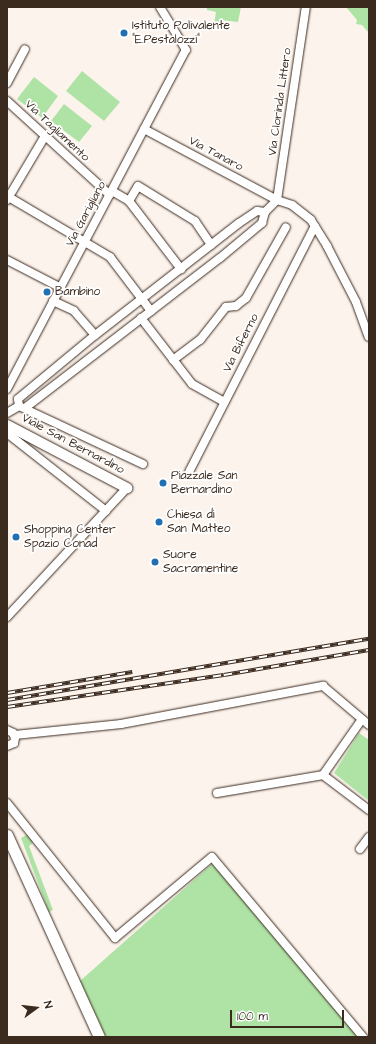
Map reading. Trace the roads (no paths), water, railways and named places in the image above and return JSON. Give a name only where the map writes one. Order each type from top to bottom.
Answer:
[{"type":"main road","points":[[8,841],[99,1037]]},
{"type":"street","name":"Via Garigliano","points":[[7,389],[186,50],[160,7]]},
{"type":"street","name":"Via Clorinda Littero","points":[[278,200],[306,7]]},
{"type":"street","points":[[7,83],[25,48]]},
{"type":"street","name":"Via Tagliamento","points":[[7,100],[45,136],[111,193],[129,201]]},
{"type":"street","name":"Via Tanaro","points":[[144,129],[278,200],[292,205],[315,226],[356,302],[369,337]]},
{"type":"street","points":[[45,136],[8,198],[86,241],[110,257],[151,311]]},
{"type":"street","points":[[181,269],[129,201],[138,186],[195,221],[211,245]]},
{"type":"street","points":[[7,413],[22,407],[151,311],[262,223],[265,212],[278,200]]},
{"type":"street","points":[[143,464],[22,407],[18,399],[95,335],[211,245],[257,211],[265,212]]},
{"type":"street","name":"Via Biferno","points":[[190,472],[224,402],[315,226]]},
{"type":"street","points":[[172,360],[200,340],[226,307],[236,306],[246,298],[286,227]]},
{"type":"street","points":[[7,260],[61,288]]},
{"type":"street","points":[[53,301],[74,311],[95,335]]},
{"type":"street","points":[[141,318],[192,384],[224,402]]},
{"type":"street","name":"Viale San Bernardino","points":[[7,425],[127,488]]},
{"type":"street","points":[[7,434],[106,510]]},
{"type":"street","points":[[7,617],[127,488]]},
{"type":"street","points":[[7,730],[15,735],[121,724],[323,686],[369,725]]},
{"type":"street","points":[[217,793],[324,775],[362,719]]},
{"type":"street","points":[[7,746],[14,743],[15,735]]},
{"type":"street","points":[[324,775],[369,810]]},
{"type":"street","points":[[7,803],[115,938],[212,857],[364,1037]]},
{"type":"street","points":[[360,849],[369,837]]},
{"type":"railway","points":[[7,700],[369,639]]},
{"type":"railway","points":[[7,707],[224,675],[369,650]]},
{"type":"railway","points":[[7,693],[132,672]]},
{"type":"place","name":"Istituto Polivalente \"E.Pestalozzi\"","points":[[124,33]]},
{"type":"place","name":"Bambino","points":[[47,292]]},
{"type":"place","name":"Piazzale San Bernardino","points":[[163,483]]},
{"type":"place","name":"Chiesa di San Matteo","points":[[159,522]]},
{"type":"place","name":"Shopping Center Spazio Conad","points":[[16,537]]},
{"type":"place","name":"Suore Sacramentine","points":[[155,562]]}]
